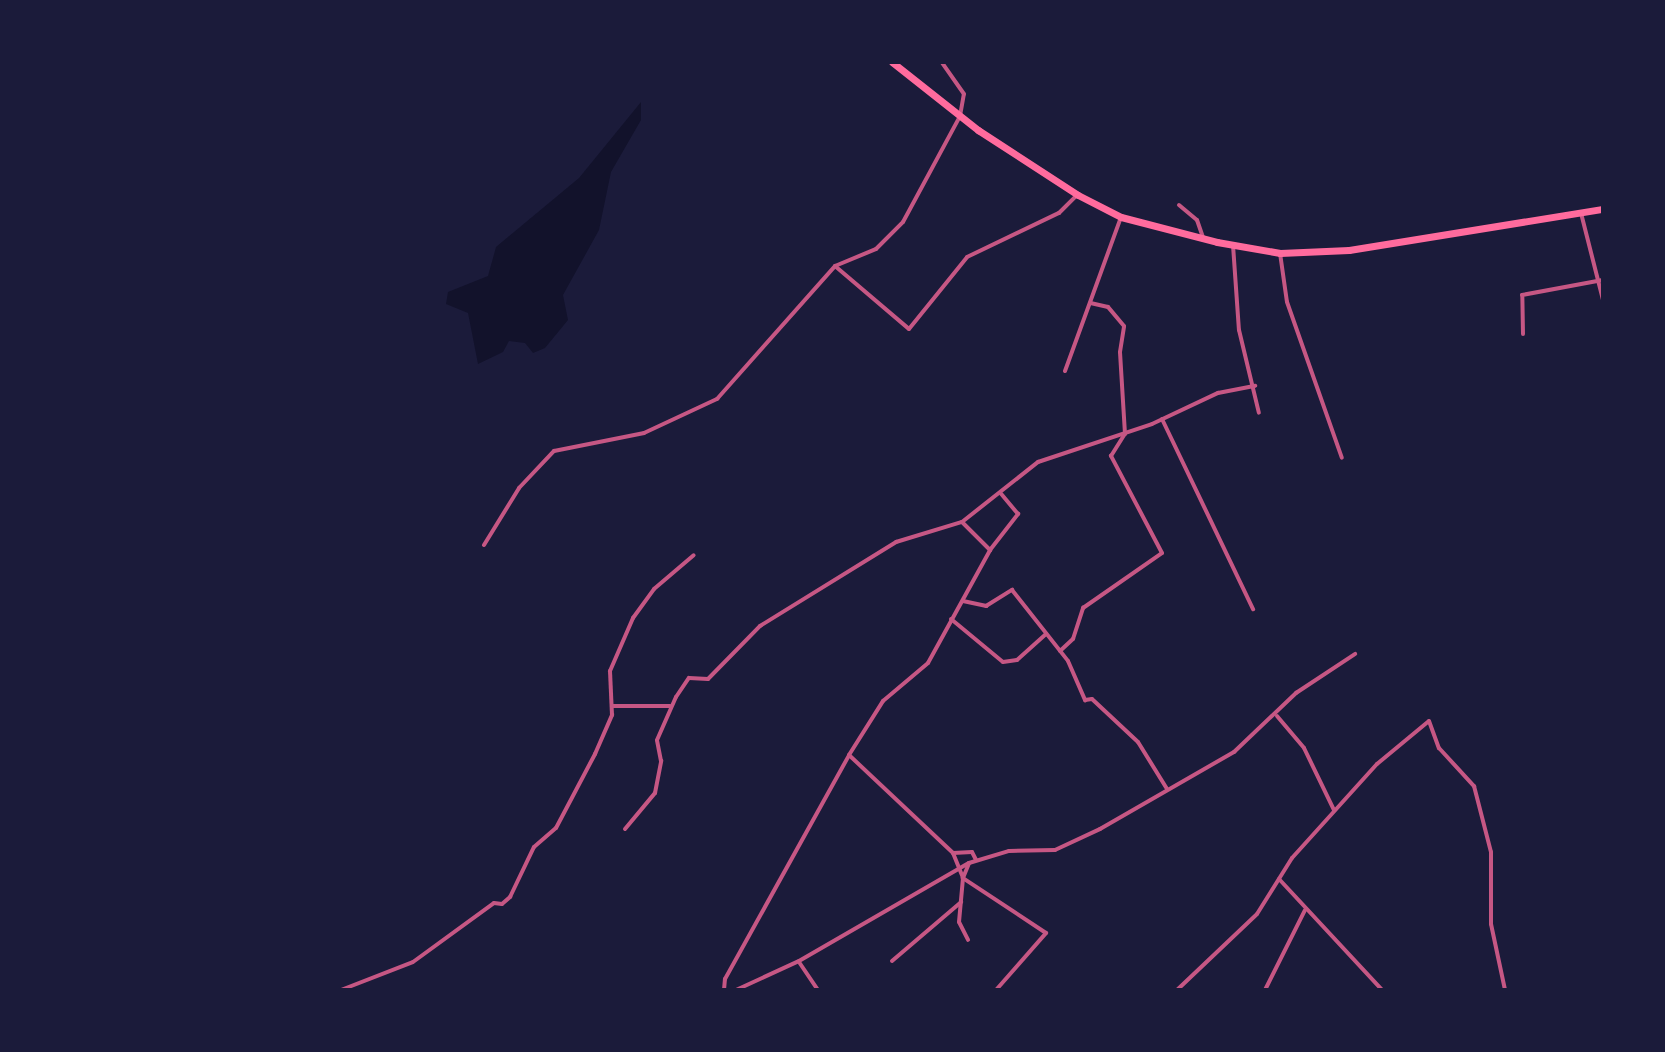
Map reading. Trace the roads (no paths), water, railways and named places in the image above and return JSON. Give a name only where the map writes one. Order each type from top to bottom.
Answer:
[{"type":"highway","points":[[892,62],[960,116],[1078,195],[1121,217],[1233,245],[1280,253],[1349,250],[1603,209]]},
{"type":"street","points":[[484,545],[519,488],[554,451],[644,433],[717,399],[835,266],[876,249],[903,222],[960,116],[964,94],[942,62]]},
{"type":"street","points":[[835,266],[909,329],[967,257],[1059,213],[1078,195]]},
{"type":"street","points":[[1179,205],[1197,220],[1204,239]]},
{"type":"street","points":[[1581,213],[1602,280],[1603,300]]},
{"type":"street","points":[[1065,371],[1121,217]]},
{"type":"street","points":[[1233,245],[1239,330],[1255,386],[1259,413]]},
{"type":"street","points":[[1280,253],[1287,302],[1342,458]]},
{"type":"street","points":[[1523,334],[1522,295],[1602,280]]},
{"type":"street","points":[[1060,651],[1073,639],[1083,608],[1162,553],[1111,456],[1125,434],[1120,352],[1124,326],[1108,307],[1090,303]]},
{"type":"street","points":[[625,829],[655,793],[661,761],[657,740],[671,705],[689,678],[708,679],[760,626],[896,542],[962,522],[1038,462],[1125,434],[1218,393],[1255,386]]},
{"type":"street","points":[[1162,419],[1253,609]]},
{"type":"street","points":[[723,989],[849,755],[883,701],[928,663],[990,550],[1018,514],[1001,494]]},
{"type":"street","points":[[962,522],[990,550]]},
{"type":"street","points":[[341,990],[413,962],[494,903],[502,904],[510,897],[534,847],[556,828],[595,754],[612,706],[610,671],[633,618],[654,589],[694,555]]},
{"type":"street","points":[[963,601],[986,606],[1012,590],[1060,651],[1085,700],[1092,699],[1138,742],[1167,789]]},
{"type":"street","points":[[951,619],[1003,662],[1017,660],[1046,634]]},
{"type":"street","points":[[736,990],[799,961],[969,863],[1009,851],[1055,850],[1234,752],[1277,716],[1296,693],[1355,654]]},
{"type":"street","points":[[612,706],[671,705]]},
{"type":"street","points":[[1277,716],[1304,748],[1334,810]]},
{"type":"street","points":[[1177,990],[1257,914],[1279,879],[1334,810],[1377,764],[1429,721],[1439,748],[1474,786],[1491,852],[1491,924],[1505,990]]},
{"type":"street","points":[[849,755],[953,853],[963,878],[959,922],[968,940]]},
{"type":"street","points":[[953,853],[972,852],[976,860]]},
{"type":"street","points":[[963,878],[969,863]]},
{"type":"street","points":[[963,878],[1046,933],[996,990]]},
{"type":"street","points":[[1279,879],[1382,990]]},
{"type":"street","points":[[892,961],[961,902]]},
{"type":"street","points":[[1265,990],[1305,910]]},
{"type":"street","points":[[799,961],[818,990]]}]
